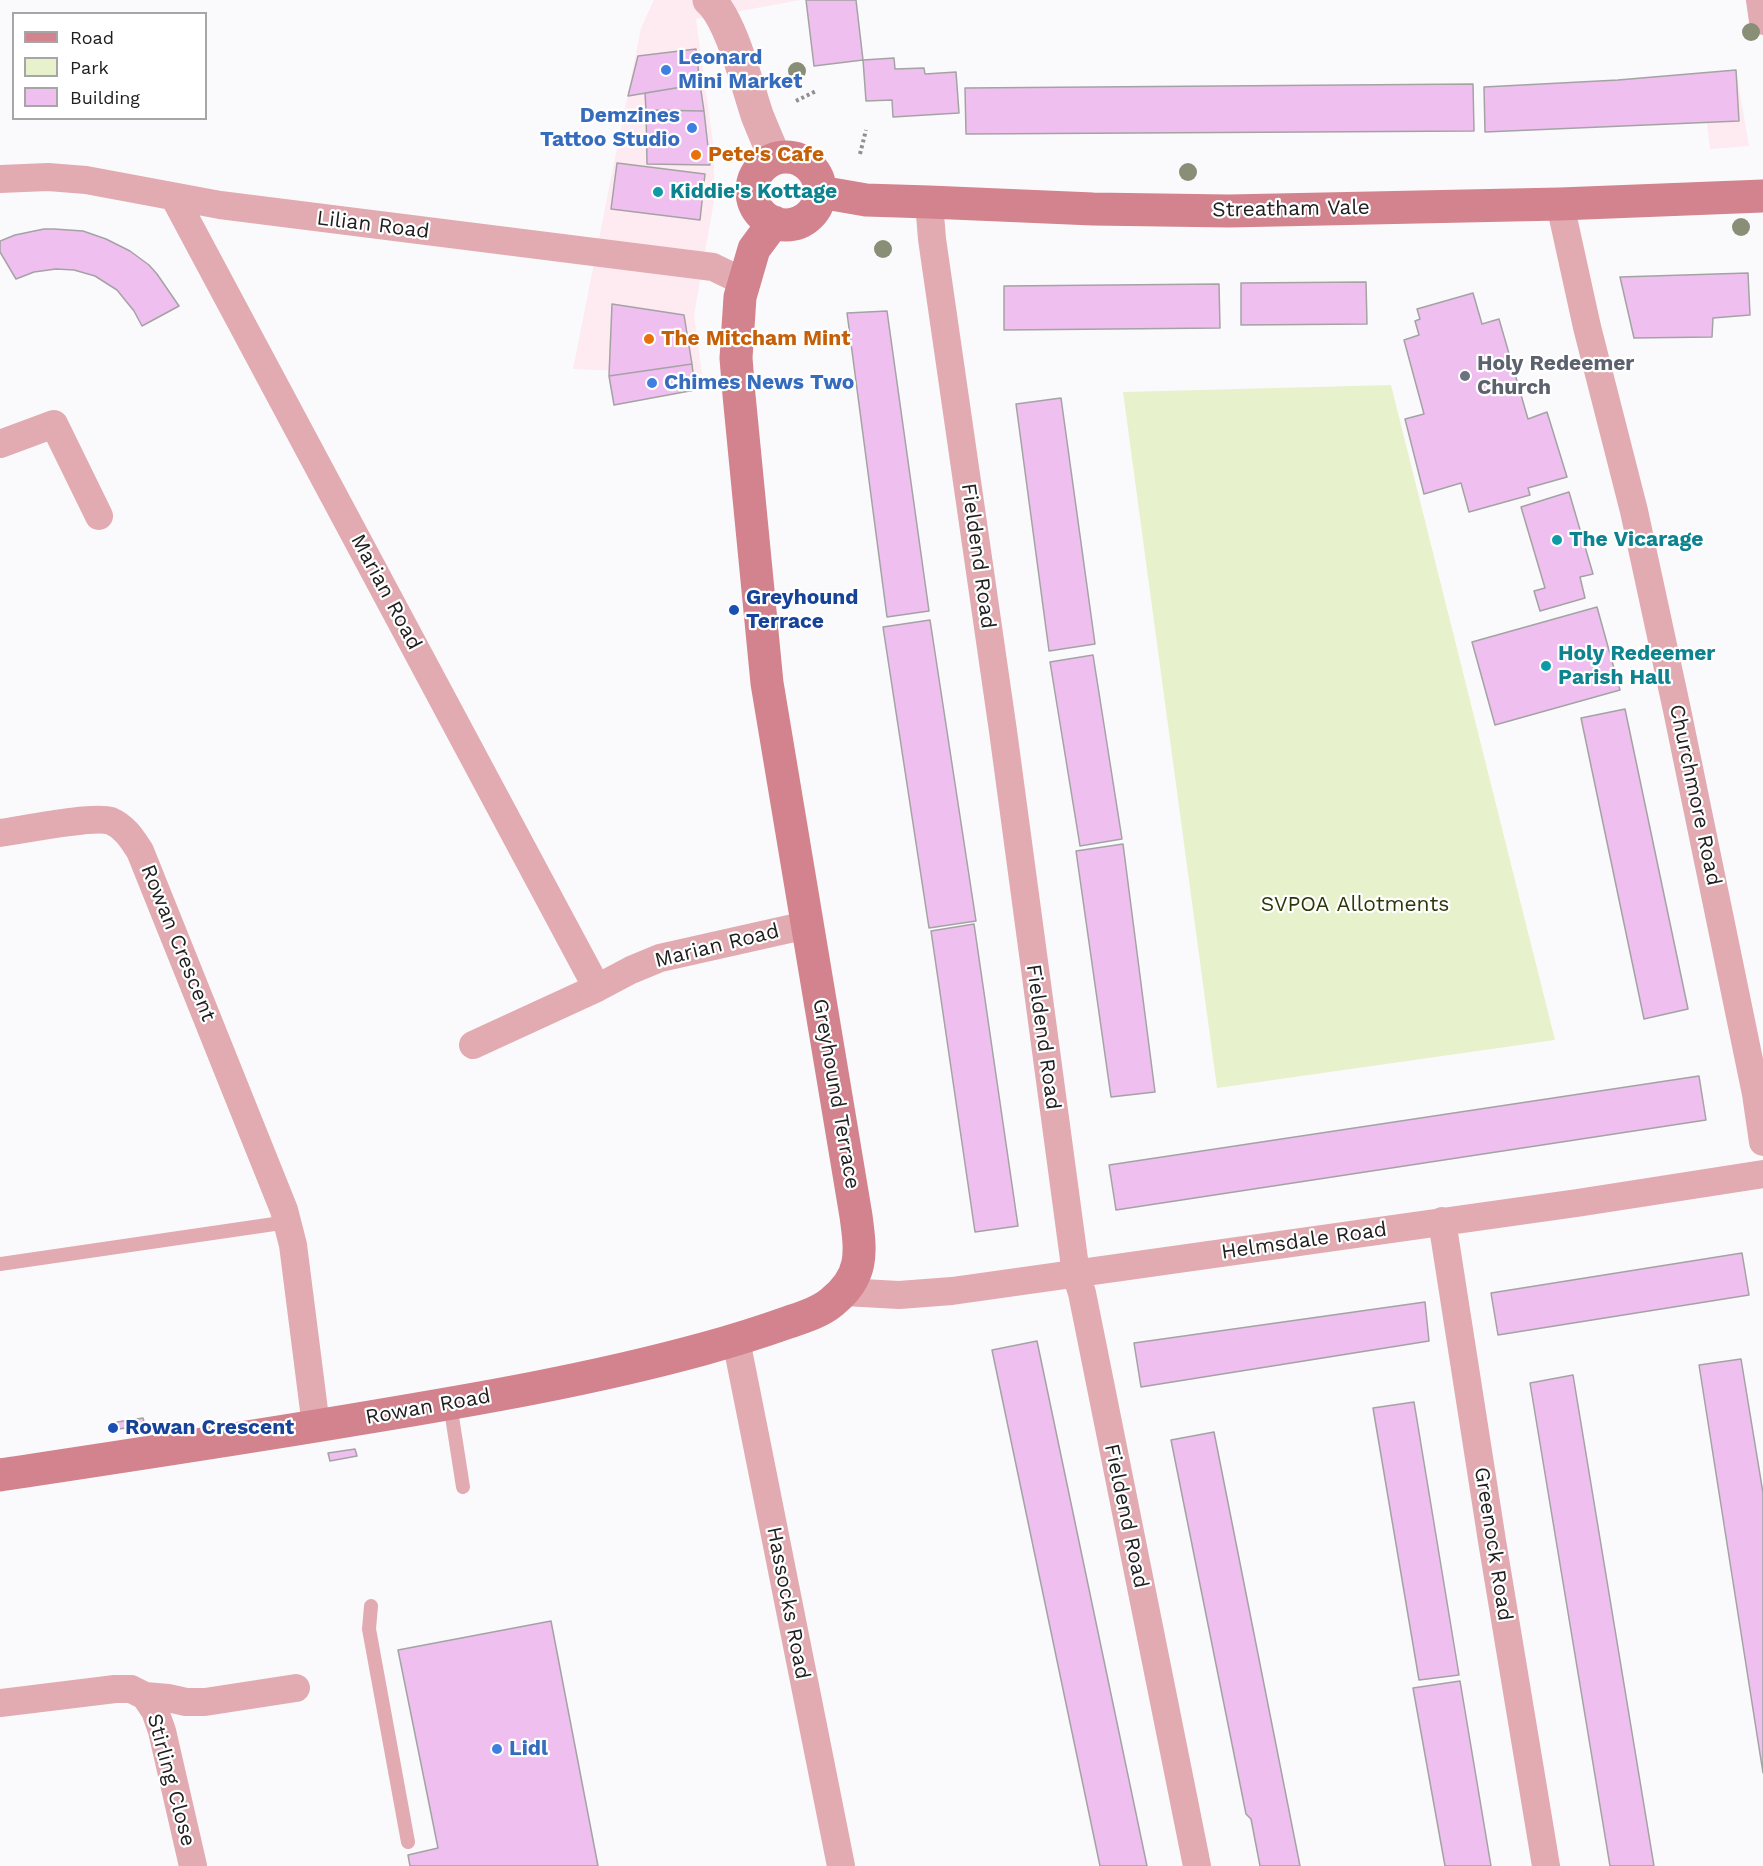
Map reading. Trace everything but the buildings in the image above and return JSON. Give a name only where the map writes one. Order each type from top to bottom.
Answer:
[{"type":"main road","points":[[788,157],[801,160],[811,167],[818,179],[820,192],[818,204],[810,215],[800,222],[786,225],[774,222],[758,209],[752,190],[754,180],[766,163],[775,158],[788,157]]},
{"type":"main road","name":"Streatham Vale","points":[[820,192],[860,200],[929,201],[1072,209],[1229,211],[1560,204],[1763,196]]},
{"type":"main road","name":"Greyhound Terrace","points":[[774,222],[754,249],[744,282],[738,315],[736,358],[770,703],[859,1239],[859,1266],[852,1282],[843,1292]]},
{"type":"main road","name":"Rowan Road","points":[[0,1475],[450,1404],[619,1370],[736,1340],[780,1326],[822,1309],[843,1292]]},
{"type":"street","points":[[1760,0],[1763,21]]},
{"type":"street","points":[[713,2],[725,22],[758,117],[775,158]]},
{"type":"street","name":"Lilian Road","points":[[0,179],[48,177],[86,180],[220,206],[713,267],[744,282]]},
{"type":"street","name":"Marian Road","points":[[174,197],[597,988]]},
{"type":"street","name":"Fieldend Road","points":[[929,201],[932,239],[1004,743],[1076,1274],[1082,1293],[1197,1866]]},
{"type":"street","name":"Churchmore Road","points":[[1560,204],[1587,327],[1639,534],[1754,1082],[1763,1142]]},
{"type":"street","points":[[0,444],[54,424],[99,516]]},
{"type":"street","name":"Rowan Crescent","points":[[0,833],[99,819],[119,826],[134,841],[157,892],[288,1222],[293,1245],[316,1426]]},
{"type":"street","name":"Marian Road","points":[[473,1045],[631,970],[669,956],[807,925]]},
{"type":"street","name":"Helmsdale Road","points":[[843,1292],[899,1295],[952,1291],[1577,1203],[1763,1174]]},
{"type":"street","name":"Greenock Road","points":[[1442,1221],[1546,1866]]},
{"type":"street","name":"Hassocks Road","points":[[736,1340],[841,1866]]},
{"type":"street","name":"Stirling Close","points":[[0,1703],[116,1689],[131,1689],[145,1696],[186,1702],[205,1702],[296,1688]]},
{"type":"street","name":"Stirling Close","points":[[145,1696],[155,1711],[162,1731],[193,1866]]},
{"type":"lane","points":[[0,1264],[288,1222]]},
{"type":"lane","points":[[450,1404],[464,1487]]},
{"type":"lane","points":[[371,1606],[369,1629],[408,1842]]},
{"type":"path","points":[[796,101],[816,92]]},
{"type":"path","points":[[860,154],[866,130]]},
{"type":"shaded area","points":[[654,0],[801,0],[696,19],[714,150],[714,201],[694,315],[702,374],[573,369],[641,28]]},
{"type":"shaded area","points":[[1736,70],[1749,146],[1710,149],[1701,73]]},
{"type":"green space","name":"SVPOA Allotments","points":[[1391,385],[1555,1040],[1217,1088],[1123,392]]},
{"type":"place","name":"Leonard Mini Market","points":[[666,70]]},
{"type":"place","name":"Demzines Tattoo Studio","points":[[692,128]]},
{"type":"place","name":"Pete's Cafe","points":[[696,155]]},
{"type":"place","name":"Kiddie's Kottage","points":[[658,192]]},
{"type":"place","name":"The Mitcham Mint","points":[[649,339]]},
{"type":"place","name":"Holy Redeemer Church","points":[[1465,376]]},
{"type":"place","name":"Chimes News Two","points":[[652,383]]},
{"type":"place","name":"The Vicarage","points":[[1557,540]]},
{"type":"place","name":"Greyhound Terrace","points":[[734,610]]},
{"type":"place","name":"Holy Redeemer Parish Hall","points":[[1546,666]]},
{"type":"place","name":"Rowan Crescent","points":[[113,1428]]},
{"type":"place","name":"Lidl","points":[[497,1749]]}]
